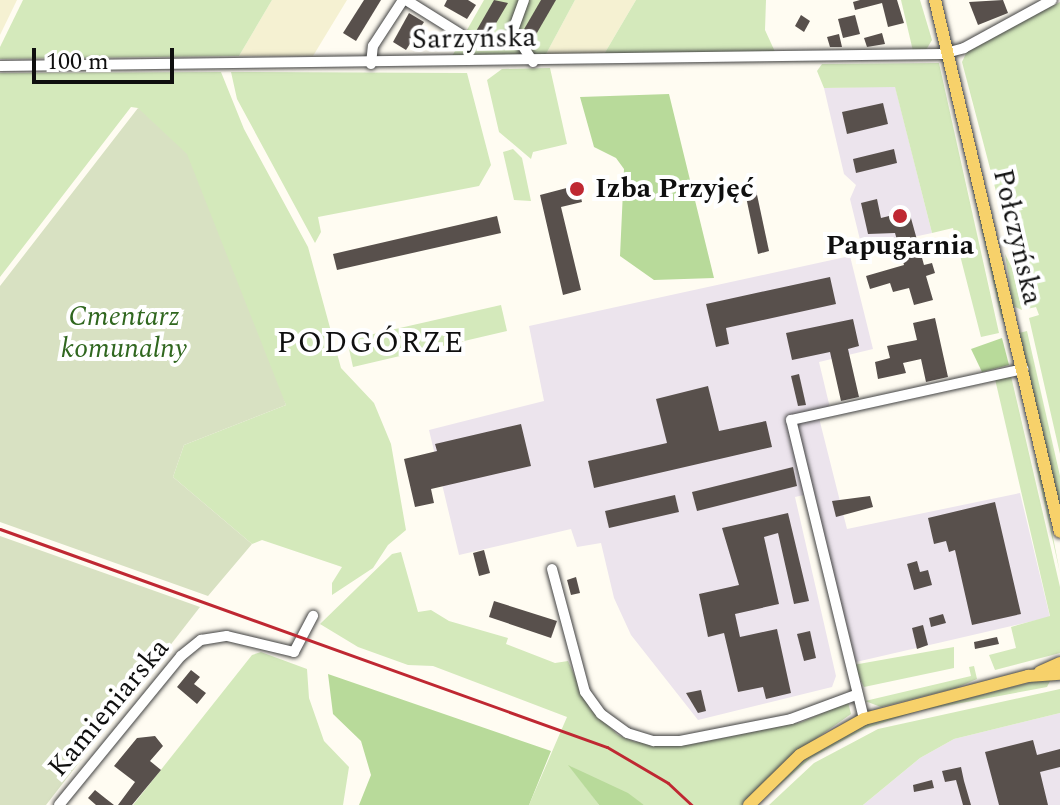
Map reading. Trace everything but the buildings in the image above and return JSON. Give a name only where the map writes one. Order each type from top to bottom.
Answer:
[{"type":"main road","name":"Połczyńska","points":[[935,0],[1060,532]]},
{"type":"main road","points":[[749,805],[800,755],[864,719],[1030,676],[1060,663]]},
{"type":"main road","points":[[1030,676],[1060,674]]},
{"type":"street","points":[[371,64],[373,46],[405,0],[462,35]]},
{"type":"street","points":[[524,0],[513,31],[533,62]]},
{"type":"street","points":[[949,53],[1052,0]]},
{"type":"street","name":"Sarzyńska","points":[[0,66],[533,62],[949,53]]},
{"type":"street","points":[[864,719],[791,420],[1023,369]]},
{"type":"street","points":[[552,569],[585,692],[601,714],[627,733],[654,741],[680,741],[791,719],[856,695]]},
{"type":"street","name":"Kamieniarska","points":[[59,805],[181,656],[201,640],[227,636],[294,652],[313,616]]},
{"type":"shaded area","points":[[0,0],[17,0],[0,35]]},
{"type":"shaded area","points":[[272,0],[347,0],[313,56],[239,56]]},
{"type":"shaded area","points":[[575,0],[636,0],[603,56],[545,56]]},
{"type":"shaded area","points":[[895,86],[932,233],[862,248],[850,199],[856,185],[844,174],[824,88]]},
{"type":"shaded area","points":[[850,256],[873,349],[819,362],[830,408],[817,410],[847,529],[1020,493],[1050,617],[856,662],[813,493],[795,497],[836,676],[832,687],[698,720],[631,635],[614,598],[601,543],[577,547],[571,529],[459,555],[429,430],[544,401],[529,326]]},
{"type":"shaded area","points":[[1060,713],[1060,805],[863,805],[920,758],[954,739]]},
{"type":"green space","points":[[23,0],[272,0],[239,56],[0,59],[0,47]]},
{"type":"green space","points":[[484,0],[575,0],[545,56],[451,58]]},
{"type":"green space","points":[[636,0],[766,0],[765,30],[776,54],[603,56]]},
{"type":"green space","points":[[901,0],[920,0],[932,40],[926,50],[913,51]]},
{"type":"green space","points":[[1060,2],[1060,454],[1029,318],[1039,315],[1036,307],[1027,309],[962,62],[968,49]]},
{"type":"green space","points":[[939,63],[999,333],[981,337],[953,228],[932,233],[895,87],[824,88],[817,71],[822,64]]},
{"type":"green space","points":[[550,68],[567,144],[533,152],[531,159],[499,132],[487,80],[502,69]]},
{"type":"green space","points":[[947,71],[1007,330],[1000,313]]},
{"type":"green space","points":[[221,72],[244,129],[308,247],[341,368],[374,403],[391,444],[406,530],[388,545],[373,568],[332,595],[332,583],[342,567],[262,540],[252,544],[173,477],[184,445],[286,405],[138,108],[131,107],[0,277],[0,73]]},
{"type":"green space","points":[[231,72],[467,73],[491,165],[479,186],[318,217],[321,232],[315,243],[237,99]]},
{"type":"green space","points":[[669,94],[714,278],[654,280],[620,256],[624,169],[616,158],[594,147],[580,97]]},
{"type":"green space","name":"Cmentarz komunalny","points":[[138,108],[187,154],[286,405],[184,445],[173,477],[252,544],[208,596],[0,522],[0,286]]},
{"type":"green space","points":[[513,149],[522,158],[531,201],[514,200],[503,152]]},
{"type":"green space","points":[[1005,254],[1012,268],[1022,310],[1013,306]]},
{"type":"green space","points":[[501,305],[507,331],[353,367],[347,340]]},
{"type":"green space","points":[[1027,331],[1060,476],[1060,511],[1019,333]]},
{"type":"green space","points":[[1002,338],[1009,365],[982,372],[971,349]]},
{"type":"green space","points":[[1011,376],[1060,587],[1060,653],[995,670],[989,655],[1016,648],[1011,627],[1050,616],[995,379]]},
{"type":"green space","points":[[1034,457],[1041,475],[1060,573]]},
{"type":"green space","points":[[0,536],[200,607],[46,805],[0,805]]},
{"type":"green space","points":[[401,552],[418,612],[431,610],[449,621],[508,638],[506,644],[555,663],[568,661],[590,709],[618,735],[635,742],[688,745],[802,722],[848,702],[851,714],[787,759],[742,805],[644,805],[570,766],[599,805],[529,805],[567,717],[433,666],[408,665],[358,647],[320,624],[392,554]]},
{"type":"green space","points":[[954,647],[954,668],[864,687],[853,665]]},
{"type":"green space","points":[[261,652],[307,669],[309,698],[324,741],[349,767],[343,805],[133,805],[252,655]]},
{"type":"green space","points":[[974,666],[977,679],[956,688],[881,707],[865,701],[971,676],[969,667]]},
{"type":"green space","points":[[328,674],[551,751],[529,805],[359,805],[371,775],[361,741],[333,714]]},
{"type":"green space","points":[[1052,677],[1047,687],[918,711],[864,729],[811,758],[756,805],[800,762],[862,725]]},
{"type":"green space","points":[[1060,689],[1060,713],[954,739],[920,758],[863,805],[769,805],[814,763],[878,729]]},
{"type":"green space","points":[[568,765],[628,793],[644,805],[599,805]]},
{"type":"railway","points":[[0,529],[607,747],[668,783],[692,805]]},
{"type":"place","name":"Izba Przyjęć","points":[[577,189]]},
{"type":"place","name":"Papugarnia","points":[[900,216]]},
{"type":"district","name":"PODGÓRZE","points":[[371,343]]}]
